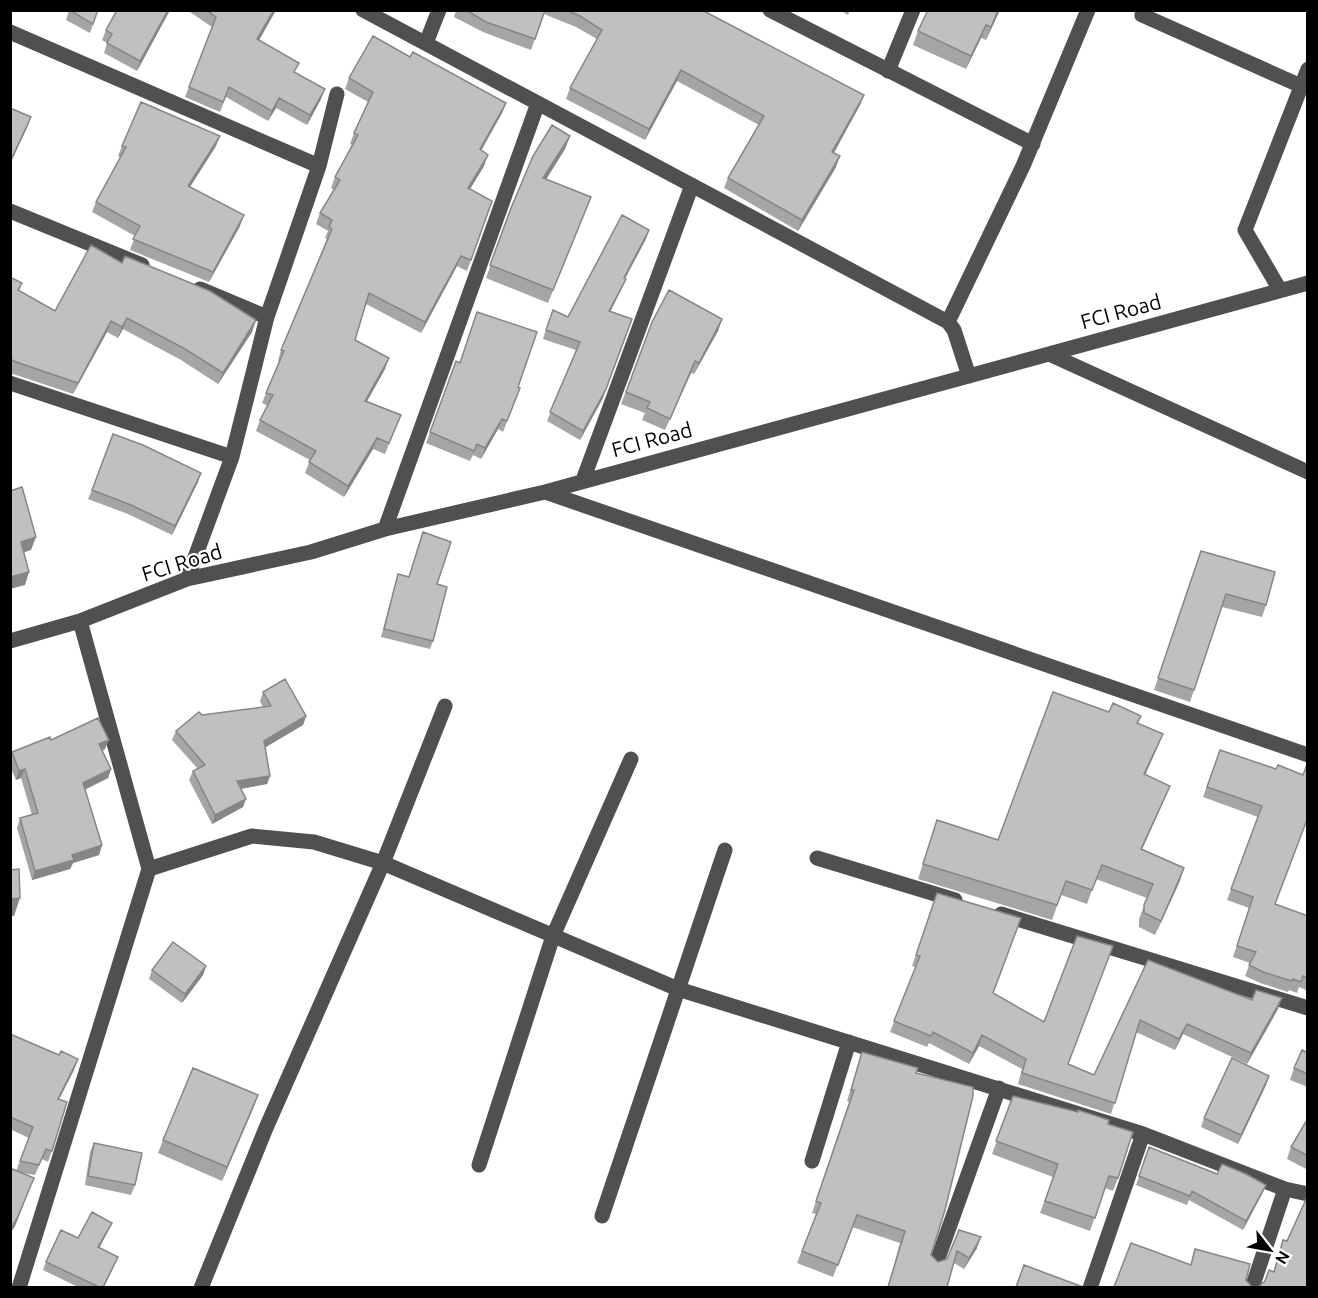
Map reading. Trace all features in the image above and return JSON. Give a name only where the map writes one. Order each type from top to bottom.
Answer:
[{"type":"street","points":[[363,10],[948,322],[954,330],[969,376]]},
{"type":"street","points":[[426,43],[440,10]]},
{"type":"street","points":[[770,10],[1033,144]]},
{"type":"street","points":[[888,71],[913,10]]},
{"type":"street","points":[[948,322],[1033,144],[1088,10]]},
{"type":"street","points":[[1143,10],[1142,15],[1301,86]]},
{"type":"street","points":[[10,32],[319,166]]},
{"type":"street","points":[[1280,290],[1245,230],[1308,69]]},
{"type":"street","points":[[187,579],[232,456],[267,316],[319,166],[337,94]]},
{"type":"street","points":[[385,529],[538,103]]},
{"type":"street","points":[[583,480],[692,185]]},
{"type":"street","points":[[10,211],[160,273]]},
{"type":"street","points":[[181,281],[267,316]]},
{"type":"street","name":"FCI Road","points":[[10,641],[80,621],[187,579],[311,552],[385,529],[545,492],[1308,283]]},
{"type":"street","points":[[1048,354],[1308,472]]},
{"type":"street","points":[[10,383],[232,456]]},
{"type":"street","points":[[545,492],[1308,755]]},
{"type":"street","points":[[19,1287],[149,869],[80,621]]},
{"type":"street","points":[[201,1287],[266,1128],[383,863],[445,706]]},
{"type":"street","points":[[479,1165],[553,936],[631,759]]},
{"type":"street","points":[[149,869],[252,836],[314,842],[383,863],[678,989],[1143,1134],[1285,1189],[1308,1194]]},
{"type":"street","points":[[602,1216],[725,849]]},
{"type":"street","points":[[817,858],[965,903]]},
{"type":"street","points":[[988,910],[1308,1008]]},
{"type":"street","points":[[812,1161],[849,1042]]},
{"type":"street","points":[[936,1264],[999,1088]]},
{"type":"street","points":[[1090,1287],[1143,1134]]},
{"type":"street","points":[[1252,1287],[1285,1189]]},
{"type":"building","points":[[69,10],[98,10],[93,24]]},
{"type":"building","points":[[117,10],[168,10],[140,61],[107,43],[112,34],[106,30]]},
{"type":"building","points":[[206,10],[274,10],[257,39],[299,63],[294,72],[325,89],[310,115],[279,98],[272,111],[229,87],[223,102],[189,87],[216,17]]},
{"type":"building","points":[[466,10],[545,10],[535,39],[486,22]]},
{"type":"building","points":[[566,10],[702,10],[864,95],[832,152],[840,156],[802,220],[728,178],[764,116],[681,70],[649,129],[570,88],[602,30]]},
{"type":"building","points":[[928,10],[998,10],[991,27],[986,25],[971,56],[918,31]]},
{"type":"building","points":[[373,36],[410,57],[413,52],[506,103],[480,149],[488,155],[468,188],[492,201],[471,260],[461,256],[425,322],[369,293],[355,340],[389,358],[365,401],[401,415],[389,443],[377,438],[348,486],[309,462],[316,451],[260,420],[273,395],[266,393],[284,351],[281,350],[332,229],[329,227],[332,220],[320,213],[340,180],[335,177],[358,135],[354,133],[373,92],[349,78]]},
{"type":"building","points":[[141,102],[220,136],[188,186],[244,215],[213,272],[133,239],[140,226],[96,202],[126,147],[122,146]]},
{"type":"building","points":[[10,108],[31,117],[10,162]]},
{"type":"building","points":[[552,125],[570,136],[543,178],[591,197],[553,290],[490,265],[533,156]]},
{"type":"building","points":[[622,215],[649,230],[609,311],[632,319],[606,389],[583,431],[550,412],[580,342],[546,330],[553,310],[568,317]]},
{"type":"building","points":[[91,245],[122,263],[125,256],[210,291],[256,320],[223,373],[185,349],[127,318],[122,327],[111,321],[78,383],[10,359],[10,277],[22,283],[18,290],[55,311]]},
{"type":"building","points":[[669,290],[722,319],[699,363],[695,361],[670,419],[647,408],[650,402],[626,392],[652,322]]},
{"type":"building","points":[[477,312],[537,332],[507,421],[502,419],[485,448],[477,444],[474,451],[430,432],[456,361],[460,363]]},
{"type":"building","points":[[113,434],[143,445],[201,473],[175,526],[92,490]]},
{"type":"building","points":[[22,487],[36,537],[21,542],[29,572],[10,577],[10,491]]},
{"type":"building","points":[[423,532],[451,542],[437,584],[447,587],[433,641],[384,629],[398,574],[409,577]]},
{"type":"building","points":[[1201,551],[1275,572],[1266,605],[1226,594],[1194,690],[1158,678]]},
{"type":"building","points":[[285,679],[306,716],[264,741],[270,776],[237,781],[246,799],[215,815],[193,771],[205,765],[176,731],[199,712],[202,715],[271,706],[263,692]]},
{"type":"building","points":[[1053,692],[1109,712],[1113,703],[1141,716],[1137,723],[1163,734],[1144,774],[1170,786],[1141,849],[1184,868],[1161,921],[1144,913],[1144,905],[1153,884],[1102,865],[1092,890],[1066,881],[1057,905],[923,864],[937,820],[998,840]]},
{"type":"building","points":[[98,718],[109,740],[99,744],[111,769],[83,783],[102,845],[72,855],[74,860],[35,871],[20,818],[38,813],[25,769],[19,771],[12,752],[50,737],[51,740]]},
{"type":"building","points":[[1220,750],[1276,769],[1278,765],[1303,775],[1308,762],[1308,817],[1275,904],[1308,916],[1308,978],[1303,976],[1301,982],[1263,972],[1249,965],[1256,952],[1237,946],[1253,897],[1231,889],[1262,806],[1207,787]]},
{"type":"building","points":[[19,869],[20,898],[10,899],[10,870]]},
{"type":"building","points":[[937,893],[1021,918],[993,993],[1044,1022],[1077,936],[1113,946],[1068,1064],[1094,1075],[1148,960],[1252,1000],[1256,990],[1282,998],[1251,1053],[1187,1024],[1179,1039],[1140,1020],[1115,1103],[1022,1073],[1026,1059],[982,1035],[973,1053],[933,1032],[931,1036],[894,1021],[920,956],[916,955]]},
{"type":"building","points":[[173,942],[206,966],[185,994],[152,970]]},
{"type":"building","points":[[10,1034],[59,1055],[61,1051],[78,1059],[58,1099],[67,1102],[52,1151],[46,1149],[39,1165],[20,1161],[33,1127],[10,1117]]},
{"type":"building","points":[[1302,1050],[1308,1053],[1308,1074],[1294,1068]]},
{"type":"building","points":[[862,1052],[918,1068],[916,1073],[973,1087],[973,1096],[945,1210],[931,1255],[938,1262],[947,1259],[959,1230],[981,1237],[969,1258],[957,1251],[947,1287],[888,1287],[905,1231],[857,1215],[838,1265],[802,1251],[821,1203],[816,1201],[854,1090],[851,1090]]},
{"type":"building","points":[[1232,1058],[1269,1076],[1241,1135],[1204,1118]]},
{"type":"building","points":[[193,1068],[258,1095],[227,1167],[163,1140]]},
{"type":"building","points":[[1013,1096],[1078,1112],[1078,1110],[1109,1120],[1108,1124],[1133,1132],[1118,1178],[1109,1176],[1095,1218],[1045,1201],[1058,1164],[996,1141]]},
{"type":"building","points":[[1308,1118],[1308,1156],[1291,1147]]},
{"type":"building","points":[[94,1143],[142,1153],[135,1185],[88,1176]]},
{"type":"building","points":[[1149,1147],[1217,1174],[1222,1164],[1266,1185],[1246,1221],[1192,1191],[1190,1196],[1139,1176]]},
{"type":"building","points":[[10,1168],[34,1178],[10,1230]]},
{"type":"building","points":[[1308,1195],[1308,1287],[1258,1287],[1265,1281],[1269,1270],[1274,1272],[1283,1240],[1287,1241]]},
{"type":"building","points":[[92,1212],[112,1223],[98,1247],[118,1257],[103,1287],[46,1262],[61,1230],[78,1238]]},
{"type":"building","points":[[1131,1243],[1191,1265],[1195,1249],[1250,1264],[1246,1280],[1252,1287],[1114,1287]]},
{"type":"building","points":[[1024,1265],[1083,1287],[1016,1287]]}]
